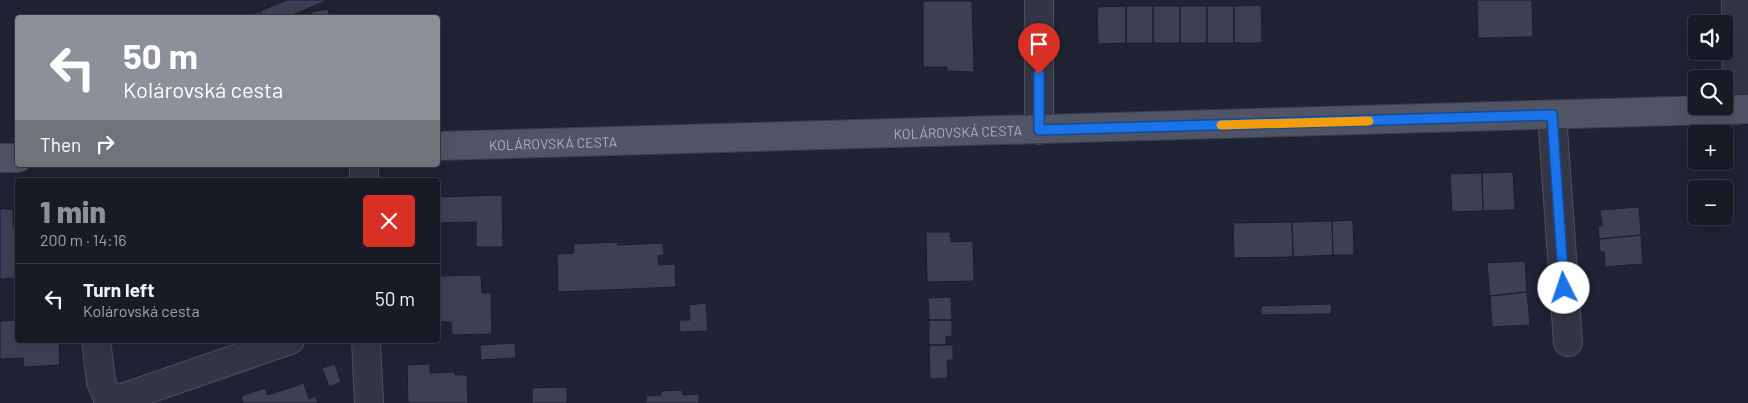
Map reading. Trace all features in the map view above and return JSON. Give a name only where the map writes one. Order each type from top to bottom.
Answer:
[{"type":"main road","name":"KOLÁROVSKÁ CESTA","points":[[440,146],[1742,109]]},
{"type":"main road","points":[[0,158],[15,158]]},
{"type":"street","points":[[1039,0],[1039,130]]},
{"type":"street","points":[[1736,0],[1742,109]]},
{"type":"street","points":[[1552,115],[1568,342]]},
{"type":"street","points":[[96,343],[101,382],[109,403],[281,343]]},
{"type":"street","points":[[366,343],[369,403]]},
{"type":"building","points":[[287,0],[326,1],[292,15],[262,15],[260,11]]},
{"type":"building","points":[[1477,0],[1532,0],[1533,37],[1478,38]]},
{"type":"building","points":[[923,1],[972,1],[974,72],[947,71],[947,67],[923,67]]},
{"type":"building","points":[[1261,5],[1262,43],[1234,43],[1234,6]]},
{"type":"building","points":[[1126,6],[1153,6],[1153,43],[1126,43]]},
{"type":"building","points":[[1126,6],[1126,43],[1098,44],[1097,7]]},
{"type":"building","points":[[1153,6],[1180,6],[1180,43],[1153,43]]},
{"type":"building","points":[[1180,6],[1207,6],[1207,43],[1180,43]]},
{"type":"building","points":[[1207,6],[1234,6],[1234,43],[1207,43]]},
{"type":"building","points":[[328,9],[329,15],[312,15],[311,12]]},
{"type":"building","points":[[260,11],[262,15],[250,15]]},
{"type":"building","points":[[1513,172],[1515,210],[1483,211],[1482,173]]},
{"type":"building","points":[[1482,173],[1483,211],[1452,212],[1450,174]]},
{"type":"building","points":[[502,195],[503,247],[476,247],[476,222],[440,223],[440,197]]},
{"type":"building","points":[[1639,207],[1641,235],[1599,239],[1598,226],[1602,226],[1600,210]]},
{"type":"building","points":[[0,209],[13,209],[15,278],[0,279]]},
{"type":"building","points":[[1353,220],[1354,255],[1333,255],[1332,221]]},
{"type":"building","points":[[1332,221],[1333,255],[1293,257],[1292,222]]},
{"type":"building","points":[[1292,222],[1293,257],[1234,258],[1233,223]]},
{"type":"building","points":[[926,232],[950,232],[951,242],[973,241],[974,281],[927,282]]},
{"type":"building","points":[[1641,235],[1643,264],[1605,267],[1604,252],[1600,252],[1599,239]]},
{"type":"building","points":[[618,242],[618,245],[663,243],[664,255],[658,256],[659,265],[675,264],[676,287],[558,292],[557,254],[574,253],[573,244]]},
{"type":"building","points":[[1525,261],[1527,292],[1490,296],[1487,263]]},
{"type":"building","points":[[481,275],[482,293],[491,293],[492,334],[452,335],[451,322],[440,322],[440,276]]},
{"type":"building","points":[[1527,292],[1530,325],[1492,327],[1490,296]]},
{"type":"building","points":[[951,297],[952,320],[929,320],[928,298]]},
{"type":"building","points":[[706,303],[708,331],[680,332],[679,320],[690,320],[689,305]]},
{"type":"building","points":[[1331,304],[1332,314],[1261,315],[1261,306]]},
{"type":"building","points":[[15,320],[15,343],[59,343],[60,365],[24,367],[23,358],[0,359],[0,321]]},
{"type":"building","points":[[929,320],[952,320],[952,336],[946,337],[946,345],[929,345]]},
{"type":"building","points":[[515,343],[516,358],[481,360],[480,345]]},
{"type":"building","points":[[929,345],[953,345],[953,360],[947,360],[948,378],[930,379]]},
{"type":"building","points":[[335,364],[341,382],[329,387],[322,368]]},
{"type":"building","points":[[430,364],[430,373],[455,372],[455,375],[467,375],[468,403],[408,403],[407,365]]},
{"type":"building","points":[[304,383],[309,399],[316,396],[318,403],[243,403],[241,396],[265,388],[268,395]]},
{"type":"building","points":[[567,387],[567,403],[532,403],[532,388]]},
{"type":"building","points":[[682,390],[683,395],[699,394],[699,403],[646,403],[646,396],[661,395],[661,391]]},
{"type":"slow traffic","points":[[1221,125],[1369,121]]},
{"type":"route","points":[[1039,74],[1039,130],[1552,115],[1564,288]]}]
